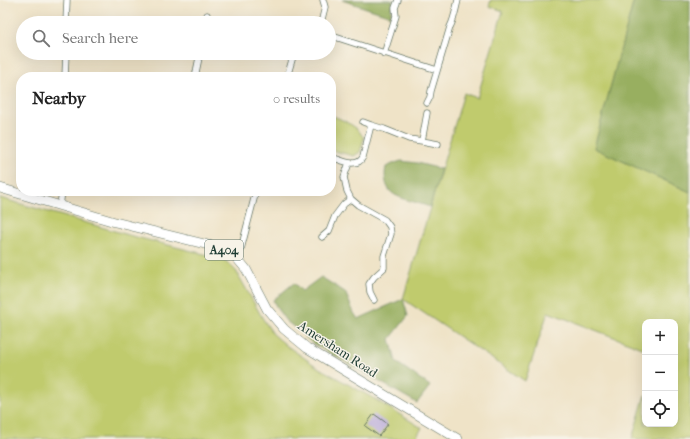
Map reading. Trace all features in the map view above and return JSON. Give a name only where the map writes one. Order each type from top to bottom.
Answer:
[{"type":"main road","name":"Amersham Road","points":[[0,188],[16,193]]},
{"type":"main road","name":"Amersham Road","points":[[27,196],[114,222],[221,248],[236,257],[246,269],[267,309],[284,329],[307,348],[458,439]]},
{"type":"street","points":[[66,16],[67,0]]},
{"type":"street","points":[[323,0],[325,7],[323,16]]},
{"type":"street","points":[[384,54],[396,16],[395,8],[398,0]]},
{"type":"street","points":[[428,103],[450,27],[453,23],[458,0]]},
{"type":"street","points":[[336,37],[437,70]]},
{"type":"street","points":[[65,72],[66,60]]},
{"type":"street","points":[[197,72],[198,60]]},
{"type":"street","points":[[288,72],[292,60]]},
{"type":"street","points":[[422,142],[428,113]]},
{"type":"street","points":[[363,122],[409,139],[438,144]]},
{"type":"street","points":[[336,159],[349,163],[356,163],[361,160],[372,125]]},
{"type":"street","points":[[349,163],[344,177],[347,191],[351,199],[358,205],[385,220],[390,227],[391,234],[384,256],[384,268],[369,284],[370,292],[374,300]]},
{"type":"street","points":[[60,206],[61,196]]},
{"type":"street","points":[[236,257],[241,250],[255,196]]},
{"type":"street","points":[[322,237],[329,231],[335,216],[344,204],[351,199]]},
{"type":"green space","points":[[342,0],[393,0],[391,16]]},
{"type":"green space","points":[[491,0],[634,0],[594,148],[690,192],[690,439],[632,439],[642,405],[642,427],[678,427],[678,319],[642,319],[642,348],[548,312],[525,381],[403,299],[464,93],[477,98],[503,11],[489,6]]},
{"type":"green space","points":[[634,0],[690,0],[690,192],[594,148]]},
{"type":"green space","points":[[336,117],[359,130],[364,138],[360,152],[354,156],[336,151]]},
{"type":"green space","points":[[401,161],[441,169],[430,207],[399,197],[391,192],[387,187],[385,173],[386,167]]},
{"type":"green space","points":[[0,198],[132,236],[216,257],[227,262],[236,271],[273,334],[287,346],[319,368],[422,428],[415,439],[0,439]]},
{"type":"green space","points":[[321,277],[345,292],[358,319],[403,299],[408,316],[390,339],[396,362],[430,386],[417,403],[312,343],[286,321],[273,300],[294,283],[302,291]]},
{"type":"building","points":[[374,414],[388,424],[379,436],[365,426]]}]
